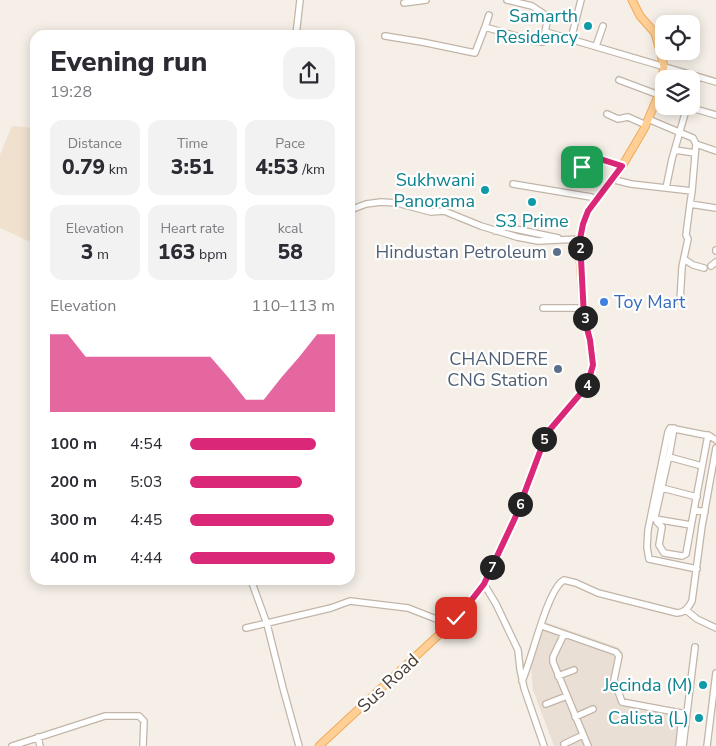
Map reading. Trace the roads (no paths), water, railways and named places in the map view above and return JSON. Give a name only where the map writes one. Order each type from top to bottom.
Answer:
[{"type":"main road","name":"Sus Road","points":[[632,0],[640,16],[655,33],[664,66],[663,70]]},
{"type":"main road","name":"Sus Road","points":[[320,746],[449,624],[484,584],[515,518],[547,433],[587,386],[593,365],[584,308],[580,239],[583,224],[595,200],[622,166],[647,122],[655,103]]},
{"type":"street","points":[[297,30],[300,0]]},
{"type":"street","points":[[404,3],[426,0]]},
{"type":"street","points":[[485,27],[543,42],[547,22],[544,14],[532,6],[509,0]]},
{"type":"street","points":[[571,39],[581,0]]},
{"type":"street","points":[[386,36],[475,53],[489,15]]},
{"type":"street","points":[[596,46],[603,26]]},
{"type":"street","points":[[546,32],[677,70]]},
{"type":"street","points":[[700,77],[716,82]]},
{"type":"street","points":[[618,80],[655,94]]},
{"type":"street","points":[[700,111],[716,115]]},
{"type":"street","points":[[607,114],[618,119],[628,117],[680,133],[693,138],[696,144],[686,235],[688,239],[680,301]]},
{"type":"street","points":[[666,188],[674,150],[686,115]]},
{"type":"street","points":[[696,144],[716,151]]},
{"type":"street","points":[[674,150],[695,153]]},
{"type":"street","points":[[573,166],[582,167],[597,158],[622,166]]},
{"type":"street","points":[[611,179],[631,184],[692,191]]},
{"type":"street","points":[[513,184],[591,197],[595,200]]},
{"type":"street","points":[[355,208],[366,204],[382,202],[397,203],[431,212],[444,211],[495,231],[517,237],[538,241],[580,239]]},
{"type":"street","points":[[690,204],[716,208]]},
{"type":"street","points":[[684,259],[704,268]]},
{"type":"street","points":[[543,308],[584,308]]},
{"type":"street","points":[[697,569],[649,560],[647,547],[648,530],[670,428],[708,435],[716,440]]},
{"type":"street","points":[[655,519],[674,428]]},
{"type":"street","points":[[655,519],[662,527],[659,545],[664,553],[682,556],[686,554],[708,435]]},
{"type":"street","points":[[522,681],[556,588],[564,580],[598,592],[677,613],[686,610],[692,601],[716,448]]},
{"type":"street","points":[[668,457],[702,466]]},
{"type":"street","points":[[662,488],[697,497]]},
{"type":"street","points":[[694,510],[705,512]]},
{"type":"street","points":[[655,519],[691,525]]},
{"type":"street","points":[[484,584],[496,604],[518,650],[522,681],[544,746]]},
{"type":"street","points":[[253,585],[267,624],[299,746]]},
{"type":"street","points":[[246,628],[331,608],[350,601],[408,608],[449,624]]},
{"type":"street","points":[[686,610],[697,619],[716,628]]},
{"type":"street","points":[[542,626],[618,654],[614,680],[622,702],[681,713],[679,746]]},
{"type":"street","points":[[564,634],[553,660],[588,746]]},
{"type":"street","points":[[683,746],[695,648]]},
{"type":"street","points":[[558,676],[574,670]]},
{"type":"street","points":[[707,746],[716,673]]},
{"type":"street","points":[[546,704],[567,696]]},
{"type":"street","points":[[576,717],[593,709]]},
{"type":"street","points":[[12,746],[105,716],[139,716],[144,721],[143,746]]},
{"type":"street","points":[[564,744],[583,735]]},
{"type":"street","points":[[38,737],[40,746]]},
{"type":"place","name":"Samarth Residency","points":[[588,26]]},
{"type":"place","name":"Sukhwani Panorama","points":[[485,190]]},
{"type":"place","name":"S3 Prime","points":[[532,202]]},
{"type":"place","name":"Hindustan Petroleum","points":[[557,252]]},
{"type":"place","name":"Toy Mart","points":[[604,302]]},
{"type":"place","name":"CHANDERE CNG Station","points":[[558,369]]},
{"type":"place","name":"Jecinda (M)","points":[[703,685]]},
{"type":"place","name":"Calista (L)","points":[[699,718]]}]
